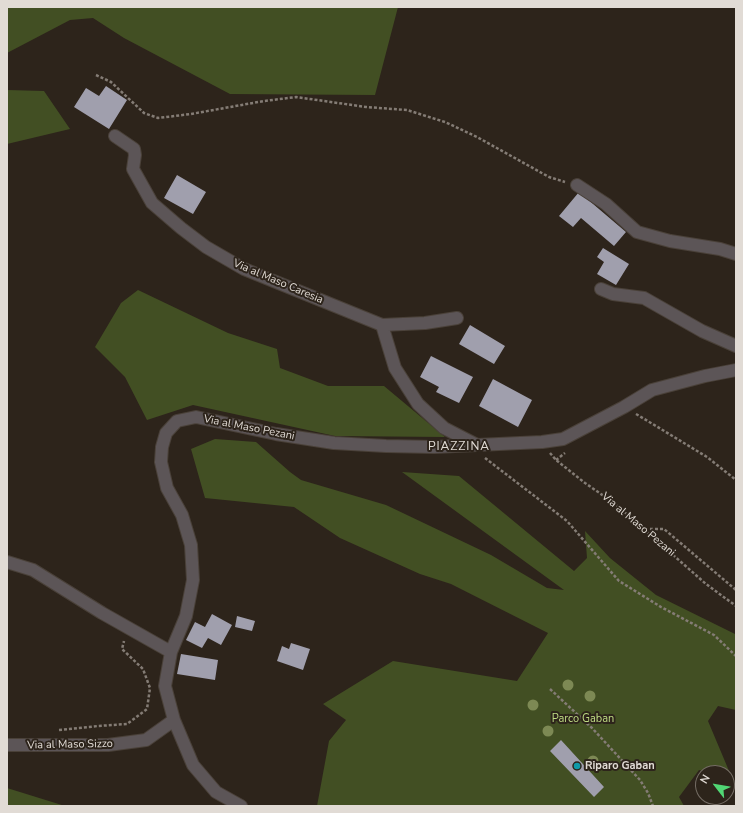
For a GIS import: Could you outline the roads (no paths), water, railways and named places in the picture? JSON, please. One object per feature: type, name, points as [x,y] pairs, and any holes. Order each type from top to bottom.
[{"type":"street","name":"Via al Maso Caresia","points":[[115,136],[134,149],[136,155],[132,169],[152,203],[206,247],[244,269],[382,325],[425,323],[457,318]]},
{"type":"street","points":[[577,185],[606,204],[637,232],[670,241],[720,249],[736,254]]},
{"type":"street","points":[[601,289],[613,294],[644,298],[702,331],[736,346]]},
{"type":"street","points":[[382,325],[395,368],[418,404],[444,428],[473,446]]},
{"type":"street","name":"Via al Maso Pezani","points":[[240,806],[216,792],[193,765],[174,720],[165,686],[171,652],[186,616],[194,580],[191,545],[182,515],[167,488],[161,462],[162,448],[166,433],[177,421],[196,417],[276,434],[334,443],[434,447],[542,442],[563,439],[624,407],[652,390],[705,376],[736,370]]},
{"type":"street","points":[[7,562],[33,570],[102,613],[171,652]]},
{"type":"street","name":"Via al Maso Sizzo","points":[[7,745],[108,745],[146,740],[174,720]]},
{"type":"place","name":"Riparo Gaban","points":[[577,766]]},
{"type":"district","name":"PIAZZINA","points":[[459,447]]},
{"type":"park label","name":"Parco Gaban","points":[[583,719]]}]
